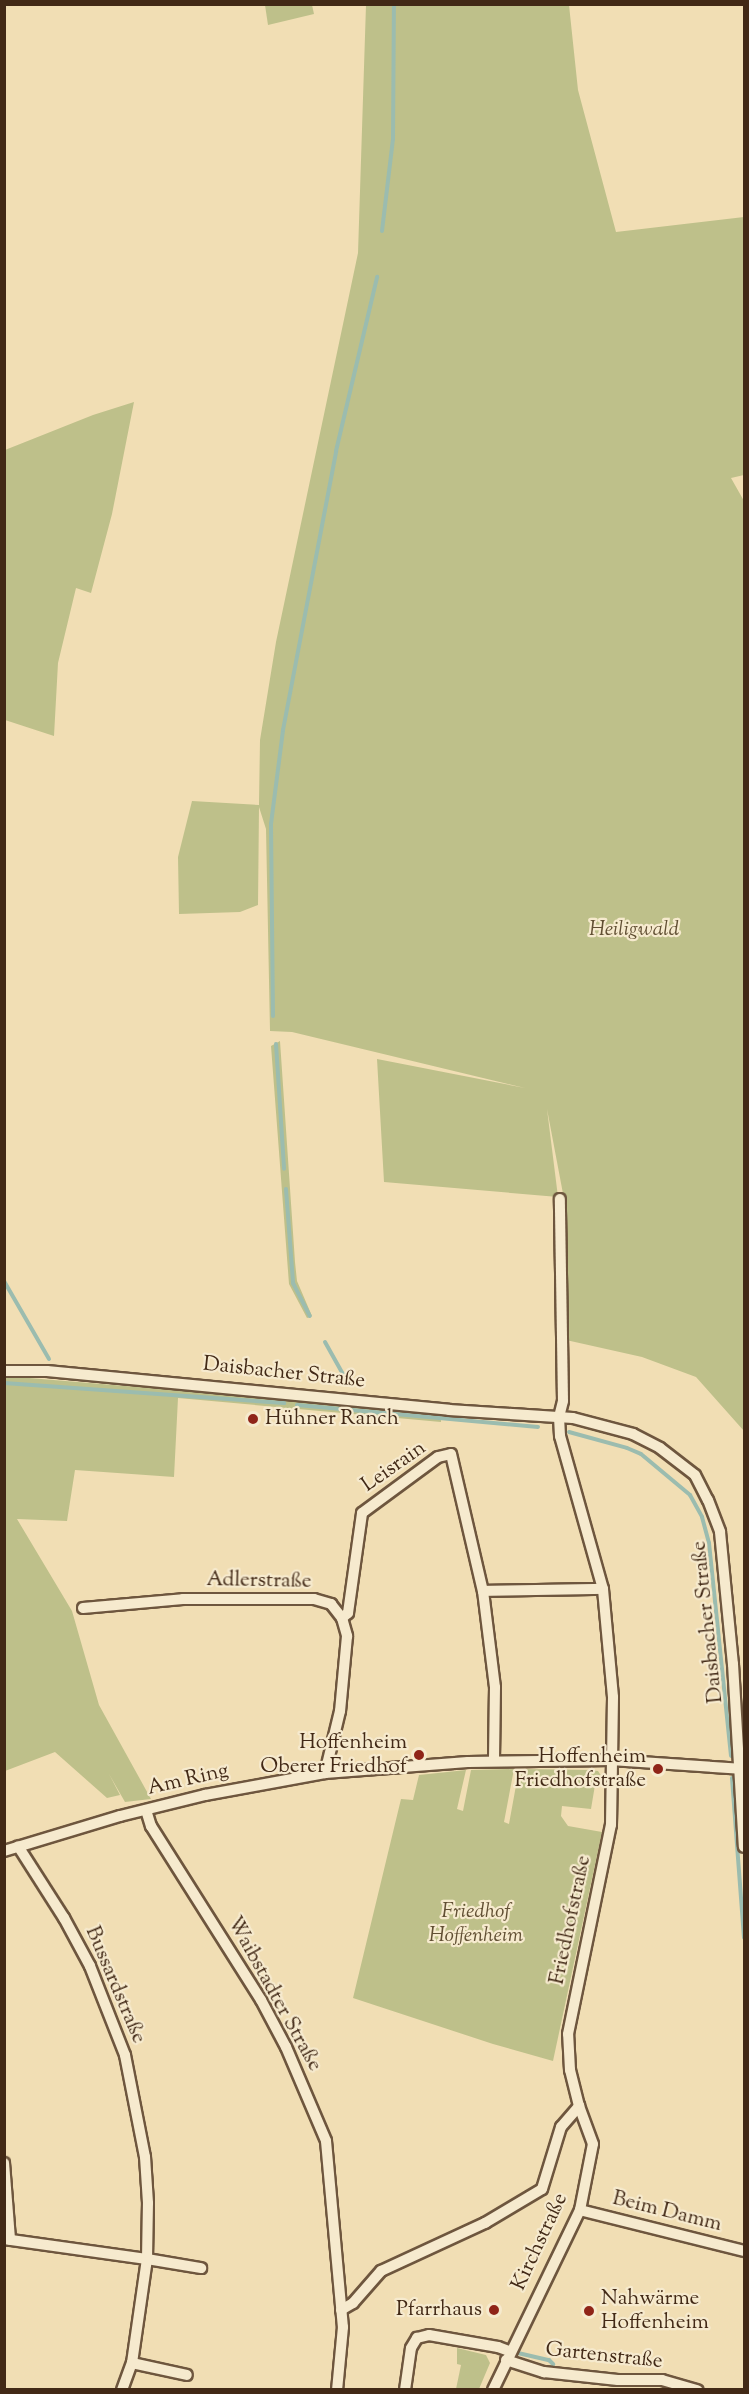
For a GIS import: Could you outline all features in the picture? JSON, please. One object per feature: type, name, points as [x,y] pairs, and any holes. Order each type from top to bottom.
[{"type":"street","points":[[559,1417],[563,1401],[560,1199]]},
{"type":"street","name":"Daisbacher Straße","points":[[4,1371],[47,1371],[449,1410],[573,1418],[633,1434],[660,1448],[694,1475],[708,1500],[720,1532],[743,1769],[744,1847]]},
{"type":"street","name":"Friedhofstraße","points":[[559,1417],[560,1436],[603,1588],[613,1697],[610,1825],[568,2034],[570,2070],[579,2106]]},
{"type":"street","name":"Leisrain","points":[[342,1618],[348,1613],[362,1514],[438,1457],[451,1454],[483,1591]]},
{"type":"street","points":[[494,1761],[495,1687],[483,1591],[603,1588]]},
{"type":"street","name":"Adlerstraße","points":[[83,1608],[183,1599],[314,1599],[331,1604],[342,1618]]},
{"type":"street","points":[[325,1773],[339,1711],[347,1636],[342,1618]]},
{"type":"street","name":"Am Ring","points":[[4,1851],[205,1795],[325,1773],[494,1761],[611,1760],[743,1769]]},
{"type":"street","name":"Waibstadter Straße","points":[[146,1810],[152,1826],[261,2000],[286,2047],[326,2141],[343,2327],[337,2390]]},
{"type":"street","name":"Bussardstraße","points":[[18,1846],[64,1918],[90,1966],[125,2055],[144,2157],[148,2203],[147,2259],[132,2363],[122,2390]]},
{"type":"street","points":[[341,2310],[353,2303],[381,2271],[485,2223],[542,2189],[561,2127],[579,2106]]},
{"type":"street","name":"Kirchstraße","points":[[493,2390],[580,2210],[593,2144],[579,2106]]},
{"type":"street","points":[[4,2163],[7,2240],[201,2268]]},
{"type":"street","name":"Beim Damm","points":[[580,2210],[744,2251]]},
{"type":"street","name":"Gartenstraße","points":[[405,2390],[411,2348],[417,2338],[429,2335],[498,2347],[508,2356],[544,2372],[575,2377],[662,2380],[698,2390]]},
{"type":"street","points":[[132,2363],[187,2375]]},
{"type":"street","points":[[574,2390],[575,2377]]},
{"type":"green space","points":[[265,5],[312,5],[314,14],[268,25]]},
{"type":"green space","name":"Heiligwald","points":[[366,5],[394,5],[395,38],[395,5],[569,5],[578,90],[616,232],[744,217],[744,475],[731,478],[744,501],[744,1431],[696,1377],[642,1357],[566,1340],[564,1199],[547,1109],[558,1197],[384,1182],[377,1059],[525,1088],[292,1032],[270,1031],[266,829],[259,807],[258,905],[240,912],[179,914],[178,857],[192,801],[259,805],[260,740],[276,642],[358,253]]},
{"type":"green space","points":[[134,402],[112,514],[91,593],[76,588],[58,663],[54,736],[5,720],[5,450],[93,415]]},
{"type":"green space","points":[[280,1041],[295,1262],[297,1281],[312,1316],[307,1318],[289,1284],[271,1046]]},
{"type":"green space","points":[[5,1376],[309,1401],[441,1415],[441,1422],[178,1398],[174,1477],[75,1470],[67,1521],[17,1519],[72,1611],[99,1705],[151,1799],[125,1802],[109,1774],[120,1795],[107,1798],[55,1752],[5,1771]]},
{"type":"green space","name":"Friedhof Hoffenheim","points":[[514,1769],[504,1822],[509,1824],[519,1769],[598,1771],[604,1780],[605,1787],[595,1785],[591,1809],[562,1806],[561,1816],[568,1826],[602,1832],[553,2061],[493,2044],[353,1998],[401,1799],[413,1800],[419,1775],[466,1770],[457,1809],[463,1811],[471,1770]]},
{"type":"green space","points":[[457,2348],[486,2355],[490,2363],[479,2389],[456,2389],[461,2365],[457,2364]]},
{"type":"waterway","points":[[382,231],[393,139],[394,4]]},
{"type":"waterway","points":[[273,1016],[271,824],[283,730],[336,451],[377,277]]},
{"type":"waterway","points":[[276,1044],[284,1169]]},
{"type":"waterway","points":[[286,1189],[293,1283],[310,1316]]},
{"type":"waterway","points":[[4,1281],[49,1359]]},
{"type":"waterway","points":[[325,1342],[349,1385]]},
{"type":"waterway","points":[[4,1383],[284,1403]]},
{"type":"waterway","points":[[297,1405],[538,1427]]},
{"type":"waterway","points":[[569,1432],[641,1454],[690,1495],[702,1517],[709,1543],[731,1756]]},
{"type":"waterway","points":[[732,1778],[744,1938]]},
{"type":"waterway","points":[[518,2353],[549,2360],[553,2364]]},
{"type":"place","name":"Hühner Ranch","points":[[253,1419]]},
{"type":"place","name":"Hoffenheim Oberer Friedhof","points":[[419,1755]]},
{"type":"place","name":"Hoffenheim Friedhofstraße","points":[[658,1769]]},
{"type":"place","name":"Pfarrhaus","points":[[494,2310]]},
{"type":"place","name":"Nahwärme Hoffenheim","points":[[589,2311]]}]
